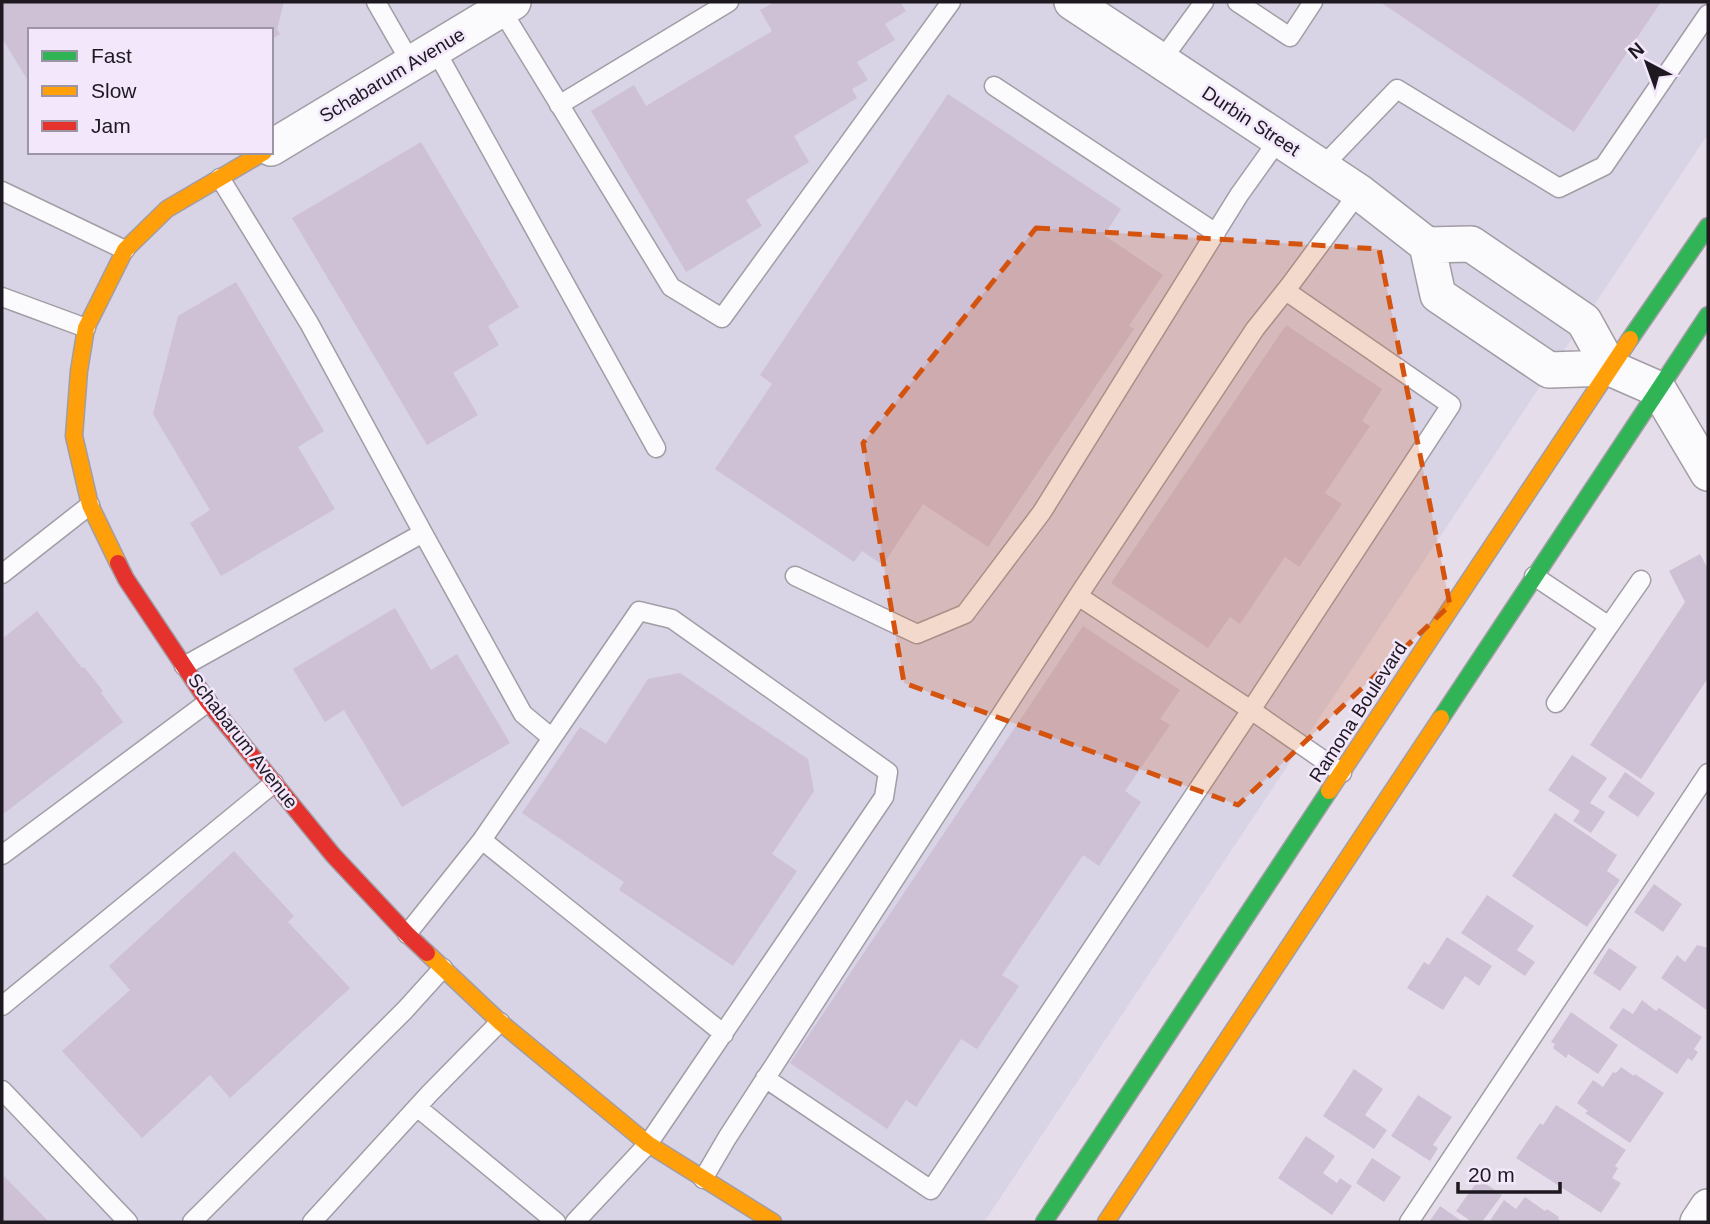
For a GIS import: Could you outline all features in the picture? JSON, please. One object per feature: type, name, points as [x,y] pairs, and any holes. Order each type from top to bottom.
[{"type":"main road","name":"Schabarum Avenue","points":[[261,154],[167,209],[125,250],[86,328],[79,371],[74,436],[90,505],[126,579],[208,702],[333,855],[407,934],[500,1022],[648,1144],[773,1222]]},
{"type":"main road","name":"Ramona Boulevard","points":[[1044,1222],[1610,368],[1708,226]]},
{"type":"main road","points":[[1106,1222],[1708,315]]},
{"type":"street","name":"Durbin Street","points":[[1072,2],[1359,192],[1427,245]]},
{"type":"street","name":"Schabarum Avenue","points":[[273,147],[423,56],[495,7]]},
{"type":"street","points":[[1610,368],[1584,321],[1471,244],[1427,245],[1438,295],[1549,370],[1610,368],[1658,389],[1708,473]]},
{"type":"street","points":[[1698,1222],[1708,1207]]},
{"type":"lane","points":[[376,2],[423,56],[656,447]]},
{"type":"lane","points":[[559,105],[729,2]]},
{"type":"lane","points":[[495,7],[671,287],[722,318],[951,2]]},
{"type":"lane","points":[[1161,61],[1204,2]]},
{"type":"lane","points":[[1237,2],[1290,37],[1313,2]]},
{"type":"lane","points":[[1322,167],[1397,89],[1559,188],[1604,166],[1708,14]]},
{"type":"lane","points":[[994,86],[1216,233]]},
{"type":"lane","points":[[794,576],[917,634],[965,614],[1042,512],[1239,195],[1279,139]]},
{"type":"lane","points":[[220,178],[309,323],[523,714],[552,738]]},
{"type":"lane","points":[[5,189],[125,250]]},
{"type":"lane","points":[[703,1179],[1078,596],[1255,329],[1359,192]]},
{"type":"lane","points":[[765,1079],[931,1190],[1251,710],[1451,405],[1286,291]]},
{"type":"lane","points":[[2,297],[86,328]]},
{"type":"lane","points":[[2,574],[90,505]]},
{"type":"lane","points":[[184,666],[423,533]]},
{"type":"lane","points":[[1534,576],[1609,626]]},
{"type":"lane","points":[[1556,703],[1641,580]]},
{"type":"lane","points":[[1078,596],[1342,773]]},
{"type":"lane","points":[[407,934],[482,840],[639,611],[672,619],[888,772],[884,797],[648,1144],[575,1222]]},
{"type":"lane","points":[[2,855],[208,702]]},
{"type":"lane","points":[[1409,1222],[1708,773]]},
{"type":"lane","points":[[2,1006],[274,783]]},
{"type":"lane","points":[[482,840],[724,1034]]},
{"type":"lane","points":[[192,1222],[405,1010],[443,968]]},
{"type":"lane","points":[[312,1222],[417,1107],[500,1022]]},
{"type":"lane","points":[[2,1090],[128,1222]]},
{"type":"lane","points":[[417,1107],[556,1222]]},
{"type":"highlighted area","points":[[1036,228],[1379,249],[1450,605],[1238,805],[904,683],[863,443]]},
{"type":"shaded area","points":[[2,2],[1708,2],[1708,134],[984,1222],[2,1222]]},
{"type":"building","points":[[2,2],[284,2],[277,29],[280,34],[273,39],[273,28],[28,28],[28,81],[2,38]]},
{"type":"building","points":[[775,2],[900,2],[906,11],[885,24],[895,40],[857,62],[868,80],[852,89],[857,98],[794,136],[809,162],[746,200],[762,226],[686,272],[591,111],[634,85],[646,106],[772,31],[760,10]]},
{"type":"building","points":[[1380,2],[1661,2],[1574,132]]},
{"type":"building","points":[[948,94],[1121,209],[1104,235],[1163,275],[1129,326],[1134,329],[988,547],[923,504],[883,565],[862,551],[854,562],[715,469],[772,384],[760,375]]},
{"type":"building","points":[[421,142],[519,307],[488,326],[499,345],[453,373],[478,415],[427,445],[292,218]]},
{"type":"building","points":[[236,282],[324,431],[298,447],[335,509],[221,576],[190,523],[210,510],[153,414],[178,316]]},
{"type":"building","points":[[1286,325],[1382,389],[1362,421],[1370,426],[1325,493],[1342,504],[1299,567],[1285,557],[1240,624],[1230,617],[1208,648],[1111,583]]},
{"type":"building","points":[[1700,554],[1708,569],[1708,678],[1641,779],[1590,745],[1685,602],[1669,571]]},
{"type":"building","points":[[395,608],[431,670],[457,654],[510,743],[402,807],[344,710],[325,722],[293,669]]},
{"type":"building","points":[[37,611],[103,691],[101,693],[123,722],[2,815],[2,639]]},
{"type":"building","points":[[1083,626],[1180,690],[1160,719],[1170,725],[1125,791],[1141,802],[1099,866],[1083,855],[1002,975],[1019,986],[977,1049],[961,1039],[916,1107],[906,1100],[887,1129],[790,1063]]},
{"type":"building","points":[[680,673],[808,759],[814,791],[772,854],[797,871],[733,966],[619,890],[624,882],[522,813],[580,727],[606,744],[648,679]]},
{"type":"building","points":[[1572,755],[1607,778],[1590,803],[1605,812],[1591,833],[1573,821],[1580,811],[1548,790]]},
{"type":"building","points":[[1625,772],[1655,793],[1638,817],[1608,797]]},
{"type":"building","points":[[1555,813],[1617,855],[1607,871],[1620,880],[1587,927],[1512,876]]},
{"type":"building","points":[[234,851],[294,916],[288,922],[350,988],[230,1098],[210,1075],[142,1138],[62,1051],[130,990],[109,966]]},
{"type":"building","points":[[1654,884],[1682,904],[1663,932],[1634,912]]},
{"type":"building","points":[[1487,895],[1534,926],[1517,950],[1535,962],[1525,976],[1461,933]]},
{"type":"building","points":[[1447,937],[1492,966],[1479,986],[1465,976],[1443,1010],[1407,988],[1424,962],[1429,965]]},
{"type":"building","points":[[1697,945],[1708,948],[1708,1011],[1661,978],[1677,955],[1685,962]]},
{"type":"building","points":[[1609,948],[1637,967],[1620,991],[1593,973]]},
{"type":"building","points":[[1642,1000],[1656,1011],[1659,1008],[1702,1037],[1694,1049],[1698,1052],[1692,1061],[1688,1058],[1677,1074],[1609,1028],[1623,1008],[1633,1014]]},
{"type":"building","points":[[1571,1012],[1618,1045],[1598,1074],[1568,1054],[1566,1058],[1553,1048],[1555,1044],[1551,1042]]},
{"type":"building","points":[[1621,1067],[1664,1093],[1630,1143],[1585,1113],[1588,1111],[1577,1103],[1593,1080],[1603,1087],[1613,1072],[1616,1073]]},
{"type":"building","points":[[1354,1069],[1383,1089],[1365,1115],[1387,1130],[1374,1149],[1323,1116]]},
{"type":"building","points":[[1418,1095],[1452,1117],[1433,1145],[1438,1148],[1430,1161],[1391,1136]]},
{"type":"building","points":[[1556,1105],[1626,1150],[1615,1166],[1618,1168],[1612,1178],[1621,1183],[1601,1213],[1516,1158]]},
{"type":"building","points":[[1306,1136],[1335,1156],[1323,1173],[1337,1183],[1340,1178],[1352,1186],[1332,1215],[1278,1178]]},
{"type":"building","points":[[1372,1158],[1401,1177],[1384,1202],[1356,1183]]},
{"type":"building","points":[[2,1174],[49,1222],[2,1222]]},
{"type":"building","points":[[1479,1179],[1502,1195],[1482,1222],[1472,1222],[1456,1211]]},
{"type":"building","points":[[1525,1197],[1563,1222],[1489,1222],[1504,1200],[1516,1209]]},
{"type":"building","points":[[1440,1206],[1463,1222],[1429,1222]]},
{"type":"traffic: fast","points":[[1630,339],[1708,226]]},
{"type":"traffic: fast","points":[[1441,718],[1708,315]]},
{"type":"traffic: fast","points":[[1044,1222],[1329,791]]},
{"type":"traffic: slow","points":[[118,563],[90,505],[74,436],[79,371],[86,328],[125,250],[167,209],[261,154]]},
{"type":"traffic: slow","points":[[1329,791],[1630,339]]},
{"type":"traffic: slow","points":[[1106,1222],[1441,718]]},
{"type":"traffic: slow","points":[[427,953],[500,1022],[648,1144],[773,1222]]},
{"type":"traffic: jam","points":[[118,563],[208,702],[333,855],[427,953]]}]
